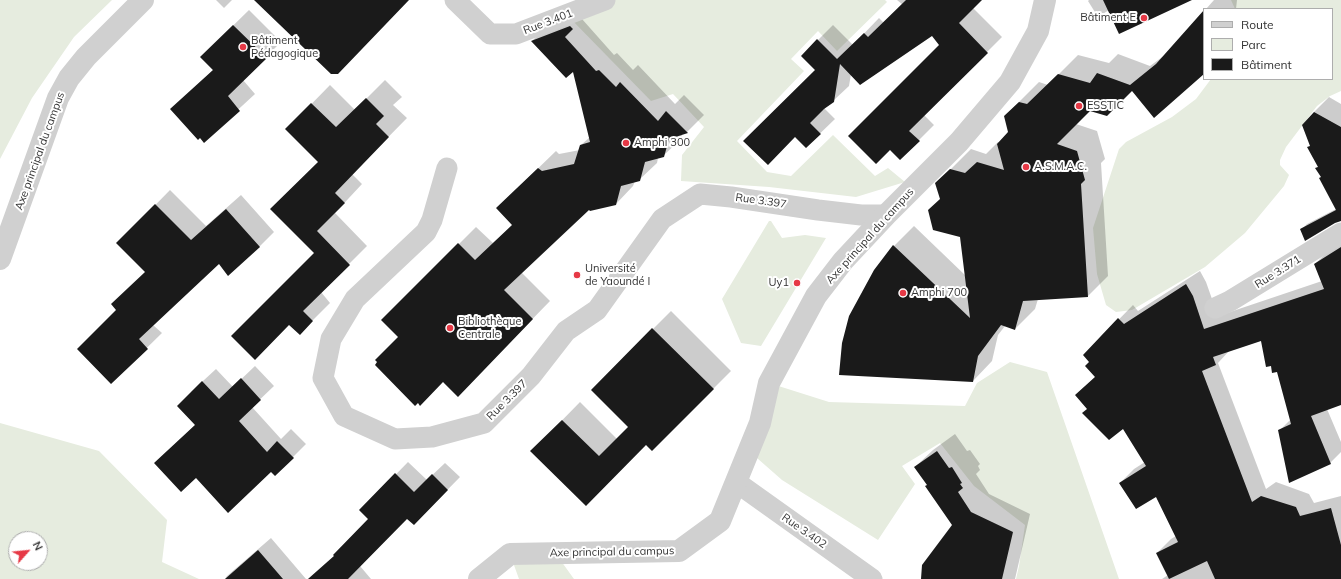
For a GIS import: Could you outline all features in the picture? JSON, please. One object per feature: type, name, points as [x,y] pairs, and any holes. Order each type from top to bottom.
[{"type":"street","name":"Axe principal du campus","points":[[0,258],[26,190],[58,98],[69,78],[86,57],[143,0]]},
{"type":"street","name":"Rue 3.401","points":[[455,0],[490,34],[516,34],[605,0]]},
{"type":"street","name":"Axe principal du campus","points":[[479,579],[510,554],[679,551],[720,520],[760,423],[769,383],[816,296],[843,261],[886,215],[960,142],[1010,82],[1038,31],[1045,0]]},
{"type":"street","name":"Rue 3.397","points":[[447,168],[432,220],[426,232],[355,300],[331,338],[323,378],[344,416],[395,439],[432,437],[484,424],[531,376],[566,331],[597,310],[662,219],[700,194],[861,215],[886,215]]},
{"type":"street","name":"Rue 3.371","points":[[1215,308],[1230,301],[1341,233]]},
{"type":"street","name":"Rue 3.402","points":[[736,482],[872,579]]},
{"type":"green space","points":[[0,0],[112,0],[74,37],[32,98],[0,159]]},
{"type":"green space","points":[[605,0],[885,0],[887,2],[837,51],[818,31],[791,59],[804,71],[737,141],[767,172],[791,176],[833,135],[875,176],[888,168],[905,182],[856,197],[769,187],[681,181],[682,155],[704,127],[673,94],[651,101],[567,15]]},
{"type":"green space","points":[[1231,0],[1341,0],[1341,91],[1330,96],[1317,106],[1286,147],[1280,160],[1280,165],[1289,175],[1284,186],[1245,233],[1205,267],[1132,310],[1116,312],[1106,305],[1097,274],[1093,228],[1119,149],[1126,142],[1172,117],[1196,99],[1210,80],[1333,80],[1333,8],[1235,8]]},
{"type":"green space","points":[[769,221],[771,221],[782,238],[805,235],[826,238],[761,346],[741,343],[722,299]]},
{"type":"green space","points":[[1010,362],[1047,372],[1119,579],[1016,579],[1025,525],[974,486],[940,443],[902,466],[915,484],[878,540],[782,480],[749,451],[769,383],[829,402],[965,406],[977,383]]},
{"type":"green space","points":[[0,423],[99,451],[167,520],[162,562],[199,579],[0,579]]},
{"type":"green space","points":[[510,554],[556,554],[574,579],[519,579]]},
{"type":"building","points":[[254,0],[409,0],[338,74],[331,74]]},
{"type":"building","points":[[906,0],[982,0],[959,23],[988,53],[909,131],[920,141],[900,160],[890,150],[876,164],[848,136],[939,45],[932,36],[860,85],[840,64],[834,102],[824,109],[810,123],[821,134],[806,148],[795,137],[768,165],[743,141],[815,70],[801,56],[817,39],[837,59],[864,33],[868,37]]},
{"type":"building","points":[[1103,0],[1192,0],[1119,34]]},
{"type":"building","points":[[1203,11],[1203,75],[1154,118],[1132,91],[1107,116],[1090,111],[1057,144],[1077,151],[1085,180],[1081,184],[1088,297],[1023,301],[1015,330],[1001,325],[978,356],[973,382],[839,375],[842,343],[849,316],[874,270],[893,245],[970,318],[960,237],[933,230],[928,210],[940,199],[935,183],[950,169],[965,173],[977,162],[1004,170],[997,144],[1008,132],[1004,116],[1019,102],[1027,104],[1058,74],[1090,83],[1097,73],[1130,85],[1156,64]]},
{"type":"building","points":[[233,25],[267,58],[228,96],[240,111],[204,143],[200,138],[198,140],[170,109],[213,70],[200,57]]},
{"type":"building","points":[[570,26],[573,29],[565,37],[596,71],[599,70],[616,87],[620,82],[658,121],[666,111],[688,133],[669,139],[664,157],[645,162],[640,181],[621,186],[616,205],[589,210],[504,290],[533,319],[458,397],[443,382],[420,406],[418,403],[415,406],[375,365],[377,362],[375,360],[398,337],[381,320],[458,243],[475,260],[512,225],[496,208],[538,168],[542,171],[574,164],[580,145],[590,142],[573,72],[566,78],[531,41]]},
{"type":"building","points":[[366,98],[384,116],[376,124],[389,137],[335,193],[345,203],[317,231],[350,265],[303,311],[313,321],[300,335],[289,325],[255,360],[231,336],[314,253],[270,209],[318,162],[285,129],[311,103],[336,127]]},
{"type":"building","points":[[1314,112],[1341,127],[1341,221],[1305,241],[1300,229],[1336,210],[1319,178],[1321,177],[1315,168],[1318,167],[1307,147],[1310,146],[1302,125]]},
{"type":"building","points":[[155,204],[191,240],[226,209],[260,247],[228,276],[219,264],[139,339],[148,349],[111,384],[77,349],[116,310],[111,304],[145,272],[116,243]]},
{"type":"building","points":[[1341,247],[1341,405],[1311,416],[1331,464],[1289,483],[1278,430],[1291,424],[1277,372],[1272,373],[1271,366],[1266,367],[1261,341],[1213,357],[1216,365],[1202,371],[1252,502],[1261,496],[1296,507],[1300,516],[1331,508],[1341,545],[1341,579],[1215,579],[1207,561],[1169,579],[1156,553],[1178,542],[1156,497],[1136,509],[1119,483],[1146,466],[1123,429],[1109,440],[1082,413],[1087,409],[1075,395],[1095,377],[1085,366],[1089,362],[1083,355],[1118,318],[1124,324],[1186,284],[1193,296],[1204,329],[1324,289],[1314,264]]},
{"type":"building","points":[[652,328],[714,389],[652,451],[646,445],[586,506],[530,451],[562,420],[599,456],[628,427],[591,390]]},
{"type":"building","points":[[241,378],[261,400],[239,421],[267,452],[277,441],[294,458],[275,476],[271,472],[228,513],[196,478],[181,492],[154,463],[195,425],[177,406],[202,381],[219,399]]},
{"type":"building","points":[[937,451],[949,468],[952,467],[962,483],[960,484],[963,488],[958,492],[971,512],[1013,532],[1002,579],[921,579],[922,565],[952,525],[925,486],[927,485],[914,467]]},
{"type":"building","points":[[395,473],[414,492],[432,474],[448,490],[414,525],[407,519],[348,579],[308,579],[334,556],[333,555],[368,519],[359,510]]},
{"type":"building","points":[[258,550],[283,579],[225,579]]},
{"type":"place","name":"Bâtiment E","points":[[1144,18]]},
{"type":"place","name":"Bâtiment Pédagogique","points":[[243,47]]},
{"type":"place","name":"ESSTIC","points":[[1079,106]]},
{"type":"place","name":"Amphi 300","points":[[626,143]]},
{"type":"place","name":"A.S.M.A.C.","points":[[1026,167]]},
{"type":"place","name":"Université de Yaoundé I","points":[[577,275]]},
{"type":"place","name":"Uy1","points":[[797,283]]},
{"type":"place","name":"Amphi 700","points":[[903,293]]},
{"type":"place","name":"Bibliothèque Centrale","points":[[450,328]]}]
